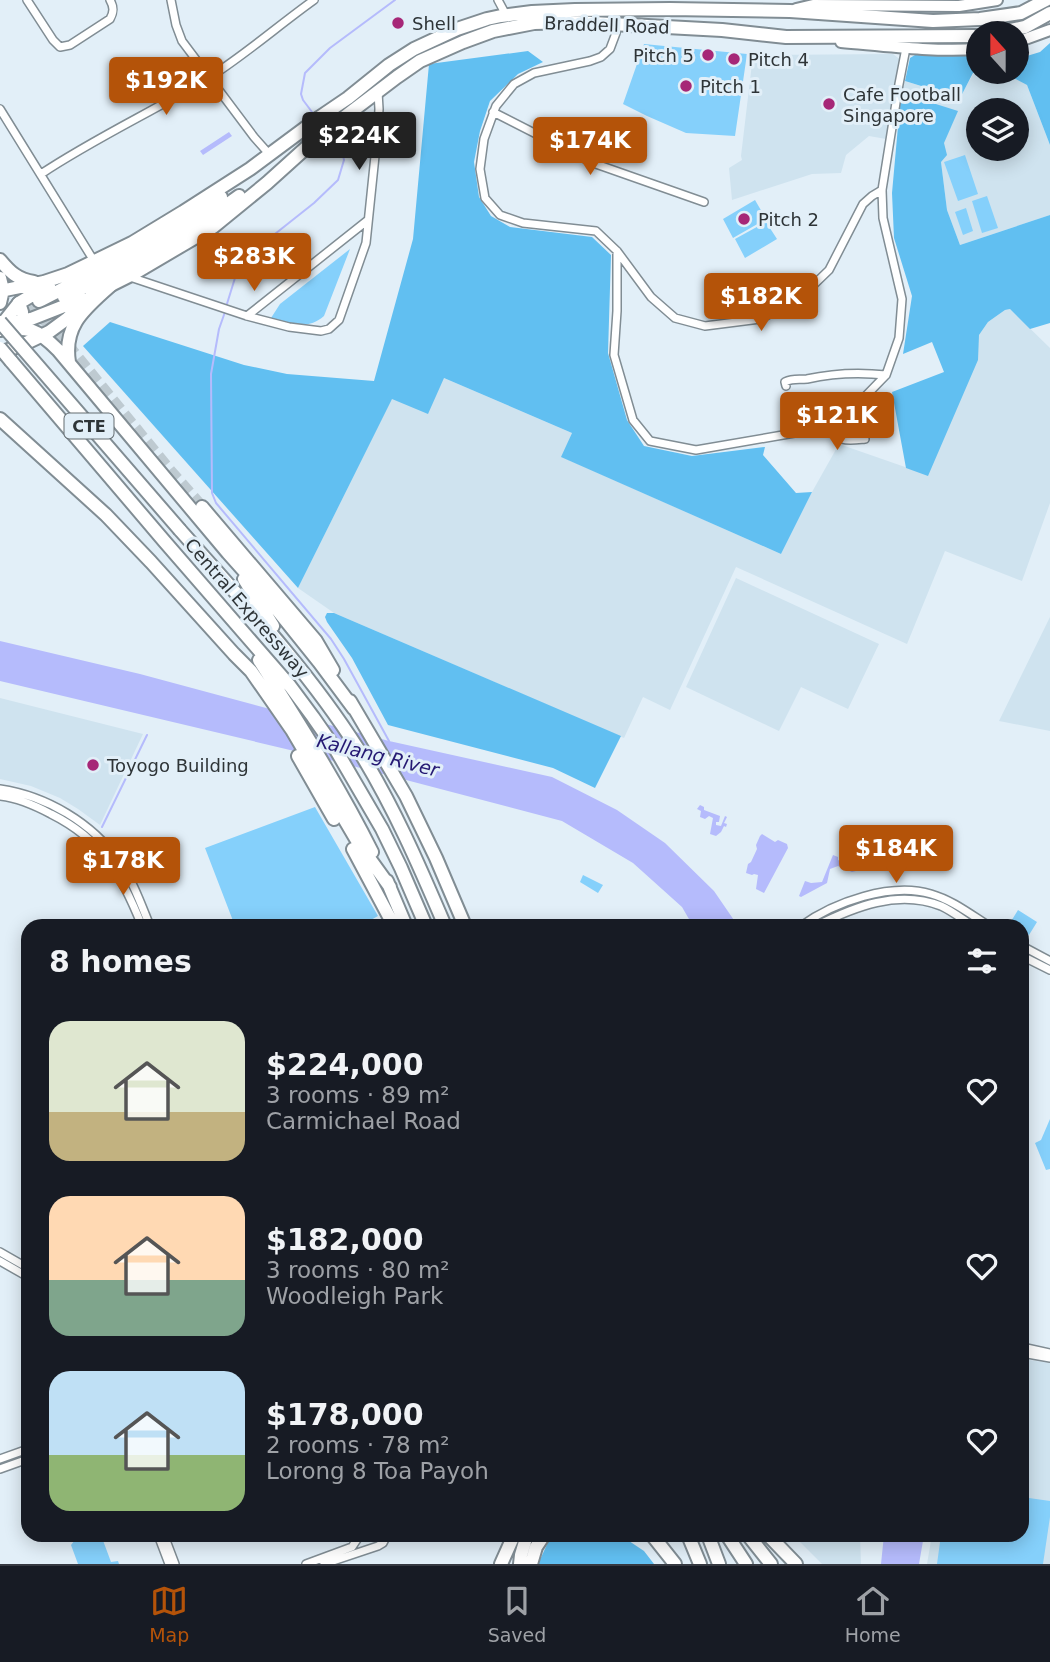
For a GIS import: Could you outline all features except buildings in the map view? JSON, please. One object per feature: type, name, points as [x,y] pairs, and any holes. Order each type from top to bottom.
[{"type":"highway","points":[[790,11],[933,21],[980,19],[1021,13],[1046,0]]},
{"type":"highway","name":"Braddell Road","points":[[0,353],[43,335],[62,323],[95,293],[213,227],[267,183],[348,98],[414,49],[457,29],[506,15],[532,12],[790,11]]},
{"type":"highway","points":[[1029,25],[1050,13]]},
{"type":"highway","name":"Braddell Road","points":[[1,290],[44,282],[68,274],[132,243],[270,155],[378,92],[420,61],[493,32],[534,23],[574,22],[722,30],[786,37]]},
{"type":"highway","points":[[786,37],[966,36]]},
{"type":"highway","points":[[40,304],[141,259],[207,219],[321,126]]},
{"type":"highway","points":[[0,260],[11,274],[21,279],[44,282]]},
{"type":"highway","points":[[0,325],[19,303],[68,274]]},
{"type":"highway","points":[[69,362],[67,345],[72,326],[111,285]]},
{"type":"highway","points":[[0,325],[31,318],[95,293]]},
{"type":"highway","points":[[19,303],[23,314],[31,318]]},
{"type":"highway","points":[[0,325],[28,328],[43,335],[69,362],[270,601],[354,709]]},
{"type":"highway","name":"Central Expressway","points":[[0,325],[292,656],[357,748],[389,801],[443,919]]},
{"type":"highway","name":"Central Expressway","points":[[0,348],[234,622],[286,691],[336,750],[396,856],[423,919]]},
{"type":"highway","points":[[0,419],[106,516],[234,654],[261,690],[285,732],[392,892],[403,919]]},
{"type":"highway","points":[[202,507],[316,642],[406,796],[462,919]]},
{"type":"highway","points":[[228,554],[292,656]]},
{"type":"highway","points":[[286,691],[344,819],[356,855],[390,919]]},
{"type":"highway","points":[[501,1564],[511,1542]]},
{"type":"highway","points":[[525,1542],[521,1555],[527,1563],[539,1542]]},
{"type":"highway","points":[[654,1542],[663,1547]]},
{"type":"highway","points":[[658,1542],[675,1564]]},
{"type":"highway","points":[[691,1542],[700,1564]]},
{"type":"highway","points":[[711,1542],[719,1564]]},
{"type":"highway","points":[[731,1542],[746,1564]]},
{"type":"highway","points":[[754,1542],[771,1564]]},
{"type":"highway","points":[[775,1542],[796,1564]]},
{"type":"main road","name":"Braddell Road","points":[[790,11],[813,5],[843,3],[960,6],[997,0]]},
{"type":"main road","points":[[1029,38],[1050,30]]},
{"type":"main road","name":"Braddell Road","points":[[786,37],[906,48],[966,50]]},
{"type":"street","points":[[27,0],[52,40],[61,47],[70,45],[110,19],[114,13],[110,0]]},
{"type":"street","points":[[172,0],[176,25],[183,41],[270,155]]},
{"type":"street","points":[[41,174],[210,77],[313,0]]},
{"type":"street","points":[[498,0],[506,15]]},
{"type":"street","points":[[617,24],[610,49],[601,57],[534,73],[514,84],[496,106],[484,139],[480,169],[485,198],[500,215],[523,223],[596,231],[617,251],[651,297],[675,318],[705,326],[760,319],[800,298],[829,270],[863,204],[883,190]]},
{"type":"street","points":[[617,251],[614,355],[634,420],[650,441],[696,450],[806,431],[828,425],[850,411],[886,374],[899,338],[902,299],[883,218],[883,190],[906,48]]},
{"type":"street","points":[[128,276],[247,316],[289,327],[321,331],[335,325],[366,243],[378,127],[378,92]]},
{"type":"street","points":[[0,108],[94,261]]},
{"type":"street","points":[[493,112],[593,163],[704,202]]},
{"type":"street","points":[[247,316],[368,220]]},
{"type":"street","points":[[803,380],[829,374],[886,374]]},
{"type":"street","points":[[828,425],[837,436],[846,441],[865,439]]},
{"type":"street","points":[[0,789],[24,794],[53,806],[99,837],[128,874],[147,919]]},
{"type":"street","points":[[0,796],[42,809],[62,819],[92,841],[121,878],[139,919]]},
{"type":"street","points":[[810,919],[843,904],[894,891],[928,893],[941,897],[977,919]]},
{"type":"street","points":[[833,919],[890,899],[912,899],[940,906],[961,919]]},
{"type":"street","points":[[1029,950],[1050,961]]},
{"type":"street","points":[[1029,960],[1050,970]]},
{"type":"street","points":[[0,1252],[21,1264]]},
{"type":"street","points":[[0,1261],[21,1273]]},
{"type":"street","points":[[1029,1349],[1050,1353]]},
{"type":"street","points":[[1029,1354],[1050,1358]]},
{"type":"street","points":[[0,1459],[21,1452]]},
{"type":"street","points":[[0,1469],[21,1462]]},
{"type":"street","points":[[161,1542],[169,1564]]},
{"type":"street","points":[[166,1542],[175,1564]]},
{"type":"street","points":[[306,1564],[352,1547],[355,1542]]},
{"type":"street","points":[[362,1542],[372,1547]]},
{"type":"street","points":[[324,1564],[384,1542]]},
{"type":"shaded area","points":[[1050,43],[1050,145],[1025,84],[1029,84],[1029,55],[1040,52]]},
{"type":"shaded area","name":"Pitch 1","points":[[644,44],[747,54],[735,136],[686,133],[623,104]]},
{"type":"shaded area","points":[[528,51],[543,62],[518,74],[490,101],[480,131],[474,162],[479,197],[491,216],[510,227],[592,237],[611,255],[608,353],[627,420],[644,446],[692,456],[765,447],[763,455],[796,493],[812,492],[781,554],[561,457],[572,433],[444,378],[428,414],[392,399],[298,588],[83,346],[110,322],[244,365],[287,374],[374,381],[413,239],[429,64]]},
{"type":"shaded area","points":[[893,54],[902,61],[886,139],[869,136],[846,155],[841,173],[812,174],[732,200],[729,168],[742,160],[753,55]]},
{"type":"shaded area","points":[[966,54],[967,84],[960,98],[905,81],[910,58],[915,55]]},
{"type":"shaded area","points":[[905,81],[959,98],[967,84],[1027,85],[1050,145],[1050,215],[960,245],[947,210],[941,162],[901,93]]},
{"type":"shaded area","points":[[901,93],[958,111],[944,143],[947,155],[941,162],[947,210],[960,245],[1050,215],[1050,323],[1030,329],[1010,309],[988,322],[979,335],[978,360],[928,476],[906,468],[892,392],[944,372],[932,342],[903,354],[912,296],[894,238],[892,193]]},
{"type":"shaded area","points":[[965,155],[978,194],[958,201],[944,162]]},
{"type":"shaded area","points":[[987,196],[998,228],[982,233],[972,201]]},
{"type":"shaded area","name":"Pitch 2","points":[[755,200],[766,219],[733,238],[723,219]]},
{"type":"shaded area","points":[[966,208],[973,231],[963,235],[955,212]]},
{"type":"shaded area","points":[[766,222],[777,239],[745,258],[735,239]]},
{"type":"shaded area","points":[[350,249],[324,316],[305,325],[271,318],[280,304]]},
{"type":"shaded area","points":[[1010,309],[1050,348],[1050,503],[1022,581],[945,551],[907,644],[736,567],[670,710],[643,697],[624,738],[334,613],[298,588],[392,398],[444,378],[572,433],[562,457],[781,554],[839,444],[928,475],[979,335],[988,322]]},
{"type":"shaded area","points":[[736,578],[879,644],[848,709],[801,687],[779,731],[686,687]]},
{"type":"shaded area","points":[[327,613],[334,613],[621,736],[595,788],[553,768],[388,725],[352,658],[327,622]]},
{"type":"shaded area","points":[[1050,617],[1050,731],[999,721]]},
{"type":"shaded area","points":[[0,698],[143,734],[100,825],[60,798],[31,786],[0,779]]},
{"type":"shaded area","points":[[315,807],[378,916],[373,919],[232,919],[205,848]]},
{"type":"shaded area","points":[[583,875],[603,885],[598,893],[580,882]]},
{"type":"shaded area","points":[[1018,910],[1037,922],[1029,935],[1029,919],[1012,919]]},
{"type":"shaded area","points":[[1050,1119],[1050,1169],[1046,1170],[1035,1143],[1041,1140]]},
{"type":"shaded area","points":[[1029,1360],[1050,1363],[1050,1564],[927,1564],[931,1542],[1029,1542]]},
{"type":"shaded area","points":[[1029,1498],[1050,1501],[1043,1564],[937,1564],[940,1542],[1029,1542]]},
{"type":"shaded area","points":[[73,1542],[104,1542],[111,1562],[118,1561],[119,1564],[78,1564],[71,1545]]},
{"type":"shaded area","points":[[548,1542],[630,1542],[644,1551],[654,1564],[538,1564]]},
{"type":"shaded area","points":[[800,1542],[860,1542],[861,1564],[822,1564]]},
{"type":"water","points":[[229,132],[232,136],[203,155],[200,151]]},
{"type":"water","name":"Kallang River","points":[[0,641],[140,674],[389,741],[552,777],[617,810],[665,843],[714,891],[733,919],[689,919],[682,907],[633,863],[562,821],[307,754],[0,681]]},
{"type":"water","points":[[700,805],[704,810],[720,816],[716,825],[721,826],[725,816],[727,817],[724,823],[727,824],[726,827],[716,836],[710,834],[713,818],[700,817],[701,811],[697,809]]},
{"type":"water","points":[[762,834],[775,842],[778,840],[787,844],[788,848],[764,893],[756,889],[758,875],[746,873]]},
{"type":"water","points":[[833,855],[860,870],[852,872],[838,866],[830,869],[827,883],[799,896],[805,881],[822,882]]},
{"type":"water","points":[[883,1542],[923,1542],[919,1564],[881,1564]]},
{"type":"waterway","points":[[315,116],[301,94],[305,73],[330,48],[395,0]]},
{"type":"waterway","points":[[226,307],[239,265],[338,180],[344,160],[342,151],[329,134]]},
{"type":"waterway","name":"Kallang River","points":[[225,312],[219,329],[211,374],[212,493],[216,503],[331,639],[389,741]]},
{"type":"waterway","points":[[102,827],[147,735]]},
{"type":"tunnel","points":[[0,285],[34,310],[56,331],[202,507]]},
{"type":"place","name":"Shell","points":[[398,23]]},
{"type":"place","name":"Pitch 5","points":[[708,55]]},
{"type":"place","name":"Pitch 4","points":[[734,59]]},
{"type":"place","name":"Pitch 1","points":[[686,86]]},
{"type":"place","name":"Cafe Football Singapore","points":[[829,104]]},
{"type":"place","name":"Pitch 2","points":[[744,219]]},
{"type":"place","name":"Toyogo Building","points":[[93,765]]}]
